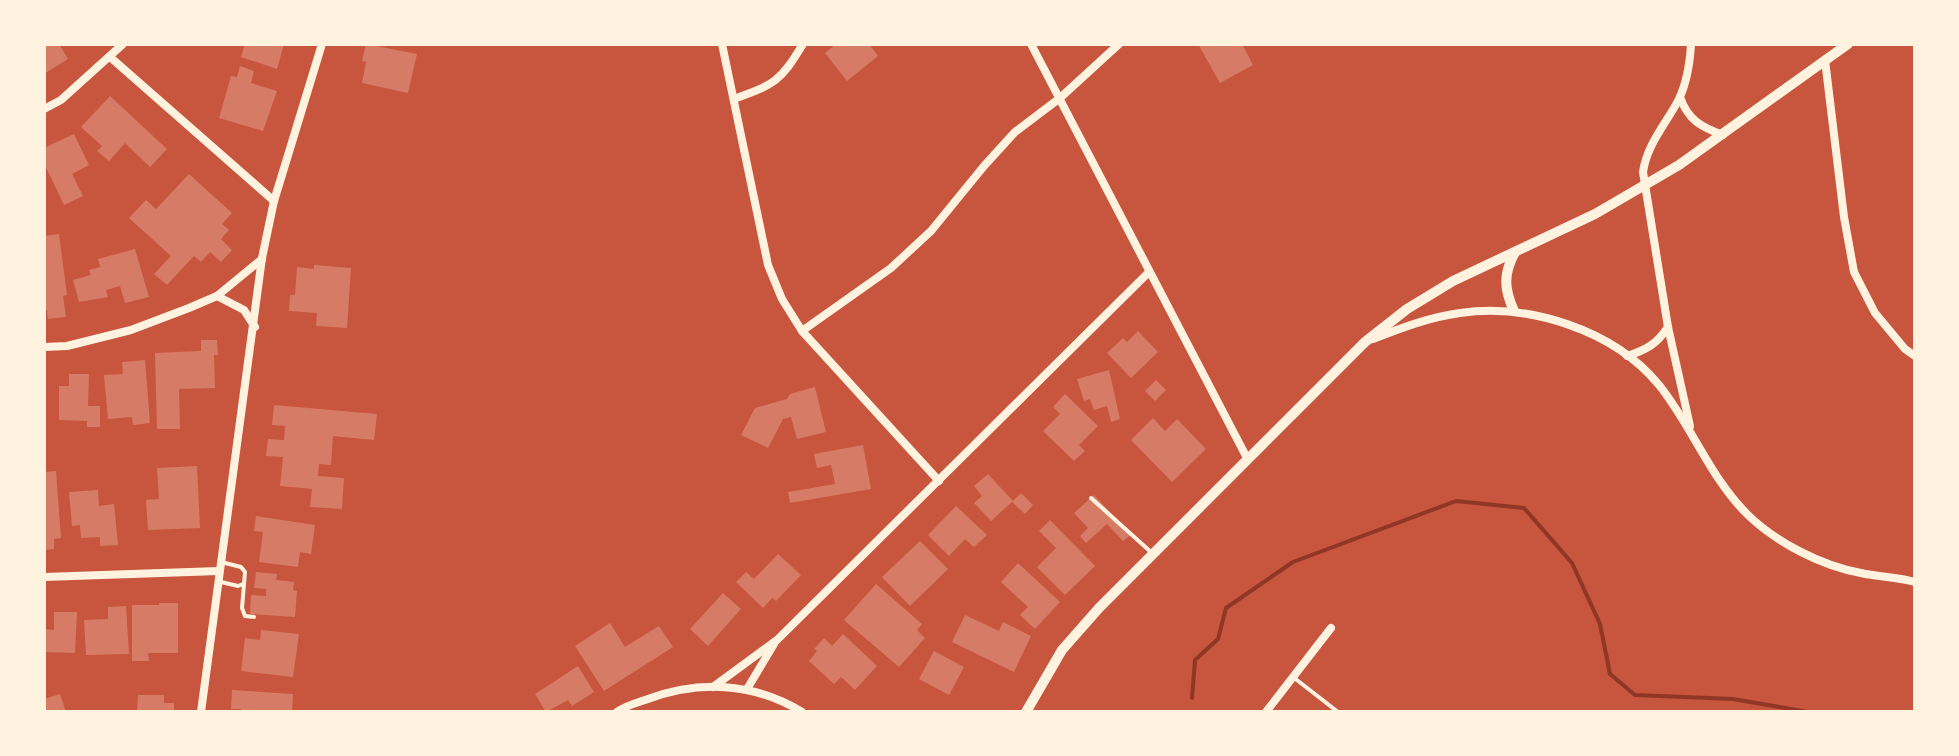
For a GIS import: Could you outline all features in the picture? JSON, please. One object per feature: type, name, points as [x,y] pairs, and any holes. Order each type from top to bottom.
[{"type":"street","points":[[44,109],[61,100],[123,44]]},
{"type":"street","points":[[201,712],[262,258],[274,201],[322,44]]},
{"type":"street","points":[[722,44],[768,265],[782,299],[802,331],[939,481]]},
{"type":"street","points":[[734,99],[765,88],[785,74],[803,44]]},
{"type":"street","points":[[1031,44],[1247,458]]},
{"type":"street","points":[[802,331],[891,268],[931,231],[1015,132],[1060,98],[1119,44]]},
{"type":"street","points":[[1691,44],[1690,64],[1680,97],[1648,150],[1643,172],[1668,327],[1691,431]]},
{"type":"street","points":[[1026,712],[1062,650],[1247,458],[1365,342],[1407,309],[1453,281],[1595,214],[1644,186],[1723,135],[1848,44]]},
{"type":"street","points":[[110,57],[274,201]]},
{"type":"street","points":[[1825,60],[1844,217],[1854,272],[1875,313],[1905,349],[1915,356]]},
{"type":"street","points":[[1680,97],[1685,111],[1694,122],[1723,135]]},
{"type":"street","points":[[1514,311],[1504,281],[1507,266],[1515,252]]},
{"type":"street","points":[[44,347],[67,346],[131,330],[217,296],[262,258]]},
{"type":"street","points":[[713,687],[777,640],[1149,272]]},
{"type":"street","points":[[217,296],[244,310],[255,327]]},
{"type":"street","points":[[1365,342],[1415,323],[1461,312],[1514,311],[1592,334],[1627,356],[1658,383],[1691,431],[1717,479],[1749,516],[1785,543],[1818,559],[1858,573],[1915,582]]},
{"type":"street","points":[[1627,356],[1658,341],[1668,327]]},
{"type":"street","points":[[44,577],[220,566]]},
{"type":"street","points":[[1266,712],[1331,628]]},
{"type":"street","points":[[747,689],[777,640]]},
{"type":"street","points":[[617,712],[674,689],[713,687],[747,689],[802,712]]},
{"type":"lane","points":[[1091,498],[1153,554]]},
{"type":"lane","points":[[220,566],[241,567],[245,572],[242,608],[245,616],[254,617]]},
{"type":"lane","points":[[218,582],[243,584]]},
{"type":"lane","points":[[1293,677],[1338,712]]},
{"type":"building","points":[[44,44],[59,44],[68,59],[44,74]]},
{"type":"building","points":[[245,44],[284,44],[277,69],[241,57]]},
{"type":"building","points":[[366,44],[417,54],[408,93],[362,83]]},
{"type":"building","points":[[836,44],[869,44],[878,56],[847,81],[825,53]]},
{"type":"building","points":[[1198,44],[1242,44],[1253,65],[1220,83]]},
{"type":"building","points":[[240,66],[254,71],[251,83],[277,91],[263,131],[219,118],[231,76],[237,77]]},
{"type":"building","points":[[110,96],[167,149],[150,167],[125,143],[109,161],[97,151],[102,146],[81,127]]},
{"type":"building","points":[[74,134],[89,165],[72,174],[83,196],[64,205],[44,163],[44,148]]},
{"type":"building","points":[[189,174],[232,213],[222,224],[229,230],[221,239],[232,250],[221,262],[210,252],[201,262],[194,256],[167,285],[154,274],[171,256],[129,218],[146,200],[156,209]]},
{"type":"building","points":[[59,234],[67,295],[63,296],[66,317],[48,319],[47,310],[44,310],[44,236]]},
{"type":"building","points":[[135,249],[149,297],[125,303],[120,286],[106,290],[108,297],[79,302],[73,280],[91,275],[89,270],[100,267],[98,259]]},
{"type":"building","points":[[314,265],[351,268],[347,328],[316,326],[317,313],[289,311],[290,295],[295,295],[297,267],[314,269]]},
{"type":"building","points":[[1138,331],[1158,352],[1131,378],[1107,353],[1123,338],[1127,342]]},
{"type":"building","points":[[201,340],[217,340],[215,388],[179,389],[180,429],[157,429],[155,353],[201,351]]},
{"type":"building","points":[[145,360],[150,423],[133,425],[132,417],[108,419],[104,375],[123,374],[122,362]]},
{"type":"building","points":[[1109,370],[1120,419],[1111,422],[1107,406],[1094,410],[1090,399],[1084,401],[1077,379]]},
{"type":"building","points":[[69,374],[89,374],[88,406],[100,406],[100,427],[87,427],[87,421],[59,420],[59,386],[69,386]]},
{"type":"building","points":[[1156,380],[1166,390],[1155,401],[1145,391]]},
{"type":"building","points":[[815,387],[826,432],[797,439],[791,417],[783,419],[768,448],[741,435],[755,408]]},
{"type":"building","points":[[1065,394],[1098,426],[1079,445],[1085,451],[1074,461],[1043,431],[1060,414],[1053,407]]},
{"type":"building","points":[[274,405],[377,414],[374,440],[333,436],[331,465],[319,464],[318,476],[344,478],[342,509],[310,507],[312,489],[280,486],[283,457],[266,456],[268,439],[284,440],[285,426],[272,425]]},
{"type":"building","points":[[1153,418],[1165,431],[1177,419],[1206,449],[1172,482],[1131,440]]},
{"type":"building","points":[[863,445],[871,489],[790,503],[788,492],[835,484],[831,465],[817,468],[814,454]]},
{"type":"building","points":[[197,466],[200,528],[148,530],[146,500],[159,499],[157,468]]},
{"type":"building","points":[[56,471],[61,538],[54,539],[54,549],[44,550],[44,472]]},
{"type":"building","points":[[988,474],[1013,501],[991,521],[974,503],[982,496],[974,486]]},
{"type":"building","points":[[98,490],[99,506],[114,504],[118,545],[100,546],[100,537],[81,538],[80,525],[72,526],[69,492]]},
{"type":"building","points":[[1021,493],[1033,505],[1025,514],[1012,502]]},
{"type":"building","points":[[1094,495],[1131,535],[1123,541],[1107,524],[1086,543],[1080,536],[1088,528],[1074,513]]},
{"type":"building","points":[[956,506],[987,535],[974,547],[965,539],[949,556],[928,535]]},
{"type":"building","points":[[256,516],[315,525],[311,554],[300,552],[298,567],[259,562],[263,532],[254,531]]},
{"type":"building","points":[[1050,520],[1095,566],[1065,595],[1037,567],[1056,548],[1039,531]]},
{"type":"building","points":[[920,541],[948,569],[910,606],[882,577]]},
{"type":"building","points":[[778,554],[801,575],[776,601],[772,598],[763,608],[736,582],[746,572],[754,579]]},
{"type":"building","points":[[1018,563],[1060,602],[1035,629],[1020,615],[1028,607],[1001,582]]},
{"type":"building","points":[[256,572],[277,574],[276,580],[294,582],[293,590],[297,591],[295,617],[250,614],[251,595],[266,596],[266,589],[254,588]]},
{"type":"building","points":[[876,584],[922,624],[917,630],[925,638],[899,667],[844,620]]},
{"type":"building","points":[[723,593],[741,609],[708,646],[690,629]]},
{"type":"building","points":[[178,603],[178,653],[148,653],[149,661],[132,661],[132,605]]},
{"type":"building","points":[[126,606],[129,654],[86,655],[84,620],[108,619],[108,607]]},
{"type":"building","points":[[54,612],[77,612],[75,653],[44,652],[44,629],[54,630]]},
{"type":"building","points":[[965,615],[999,631],[1003,622],[1031,636],[1014,672],[952,642]]},
{"type":"building","points":[[610,623],[625,647],[659,626],[673,647],[604,691],[575,646]]},
{"type":"building","points":[[261,630],[299,634],[293,677],[241,671],[245,638],[260,640]]},
{"type":"building","points":[[843,634],[877,666],[855,690],[841,677],[834,684],[809,661],[824,638],[832,646]]},
{"type":"building","points":[[934,651],[964,667],[949,695],[919,679]]},
{"type":"building","points":[[578,666],[594,692],[572,706],[568,700],[546,712],[535,694]]},
{"type":"building","points":[[232,690],[293,694],[292,712],[240,712],[241,709],[231,709]]},
{"type":"building","points":[[60,694],[66,712],[44,712],[44,699]]},
{"type":"building","points":[[138,695],[164,695],[164,703],[174,703],[174,712],[137,712]]},
{"type":"waterway","points":[[1192,698],[1195,660],[1218,639],[1226,608],[1293,562],[1456,501],[1524,508],[1572,563],[1600,624],[1610,674],[1635,695],[1733,699],[1808,712]]}]
